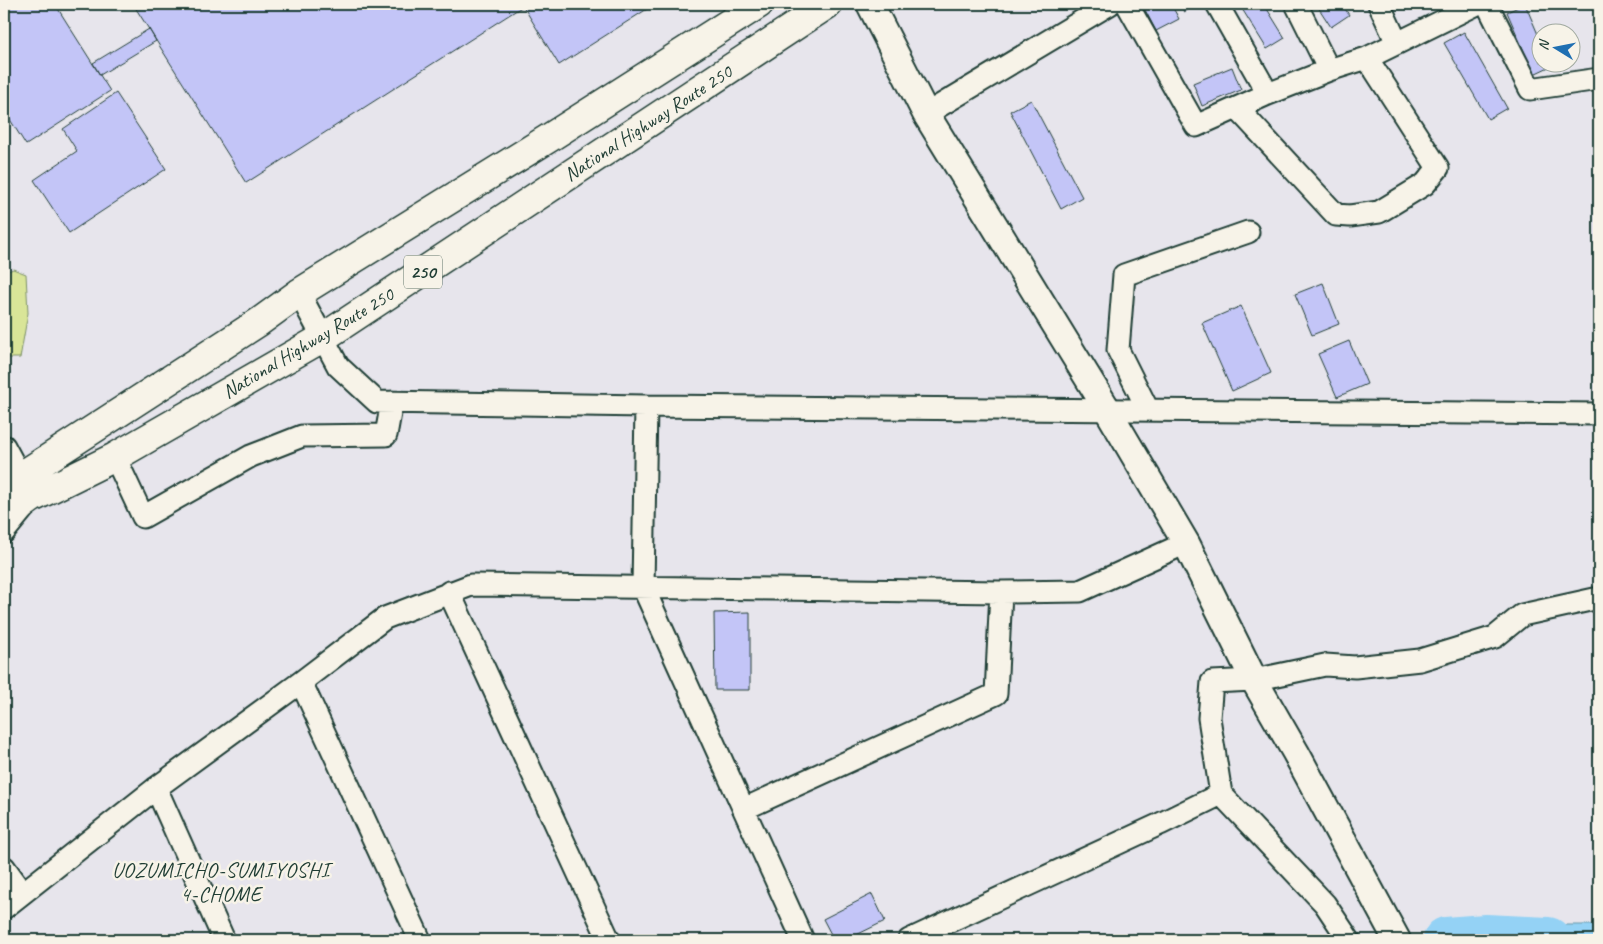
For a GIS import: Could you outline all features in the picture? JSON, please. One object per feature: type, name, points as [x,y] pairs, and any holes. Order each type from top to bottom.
[{"type":"highway","name":"National Highway Route 250","points":[[4,518],[15,485],[259,322],[299,293],[549,138],[759,4]]},
{"type":"highway","name":"National Highway Route 250","points":[[15,485],[116,457],[324,337],[828,4]]},
{"type":"street","points":[[870,4],[926,114],[1107,409],[1186,543],[1254,680],[1296,753],[1397,940]]},
{"type":"street","points":[[926,114],[1110,4]]},
{"type":"street","points":[[1127,4],[1196,126],[1268,94],[1329,70],[1367,58],[1477,4]]},
{"type":"street","points":[[1217,4],[1268,94]]},
{"type":"street","points":[[1296,4],[1329,70]]},
{"type":"street","points":[[1378,4],[1397,42]]},
{"type":"street","points":[[1487,4],[1530,89],[1599,79]]},
{"type":"street","points":[[1237,108],[1336,215],[1350,216],[1379,212],[1425,184],[1438,168],[1367,58]]},
{"type":"street","points":[[1148,410],[1118,350],[1124,275],[1248,232]]},
{"type":"street","points":[[299,293],[338,366],[377,402],[1599,414]]},
{"type":"street","points":[[116,457],[143,516],[251,456],[302,436],[386,434],[392,402]]},
{"type":"street","points":[[646,406],[643,587],[803,940]]},
{"type":"street","points":[[4,446],[15,485],[4,532]]},
{"type":"street","points":[[4,908],[156,788],[301,682],[384,618],[471,585],[1001,592],[1080,591],[1186,543]]},
{"type":"street","points":[[449,592],[609,940]]},
{"type":"street","points":[[744,809],[996,694],[1001,592]]},
{"type":"street","points":[[1349,940],[1325,904],[1221,794],[1209,718],[1212,682],[1254,680],[1325,665],[1355,667],[1420,660],[1495,638],[1522,614],[1599,598]]},
{"type":"street","points":[[301,682],[420,940]]},
{"type":"street","points":[[156,788],[224,940]]},
{"type":"street","points":[[909,940],[1221,794]]},
{"type":"street","points":[[4,866],[24,893]]},
{"type":"green space","points":[[13,269],[26,274],[28,313],[20,358],[4,358],[4,273]]},
{"type":"water","points":[[1554,925],[1599,925],[1599,940],[1462,940],[1506,930]]},
{"type":"building","points":[[4,4],[55,4],[110,91],[26,145],[4,110]]},
{"type":"building","points":[[133,4],[655,4],[559,65],[523,6],[246,183]]},
{"type":"building","points":[[1142,4],[1171,4],[1179,19],[1156,31]]},
{"type":"building","points":[[1180,4],[1198,4],[1184,12]]},
{"type":"building","points":[[1239,4],[1264,4],[1285,38],[1267,49]]},
{"type":"building","points":[[1323,4],[1342,4],[1349,15],[1331,27],[1318,7]]},
{"type":"building","points":[[1525,4],[1533,22],[1530,22],[1530,65],[1507,12]]},
{"type":"building","points":[[149,29],[156,41],[100,75],[93,63]]},
{"type":"building","points":[[1464,32],[1507,108],[1488,119],[1444,43]]},
{"type":"building","points":[[1232,67],[1241,90],[1202,106],[1193,83]]},
{"type":"building","points":[[116,93],[166,169],[69,233],[34,180],[77,151],[63,129]]},
{"type":"building","points":[[1031,100],[1082,197],[1061,209],[1010,111]]},
{"type":"building","points":[[1323,283],[1339,324],[1312,335],[1295,294]]},
{"type":"building","points":[[1241,306],[1271,373],[1232,391],[1202,323]]},
{"type":"building","points":[[1349,341],[1367,384],[1337,397],[1318,354]]},
{"type":"building","points":[[750,612],[750,690],[715,690],[714,613]]},
{"type":"building","points":[[872,894],[885,921],[846,940],[834,940],[823,919]]},
{"type":"waterway","points":[[1446,940],[1486,937],[1548,940]]},
{"type":"district","name":"UOZUMICHO-SUMIYOSHI 4-CHOME","points":[[221,882]]}]
